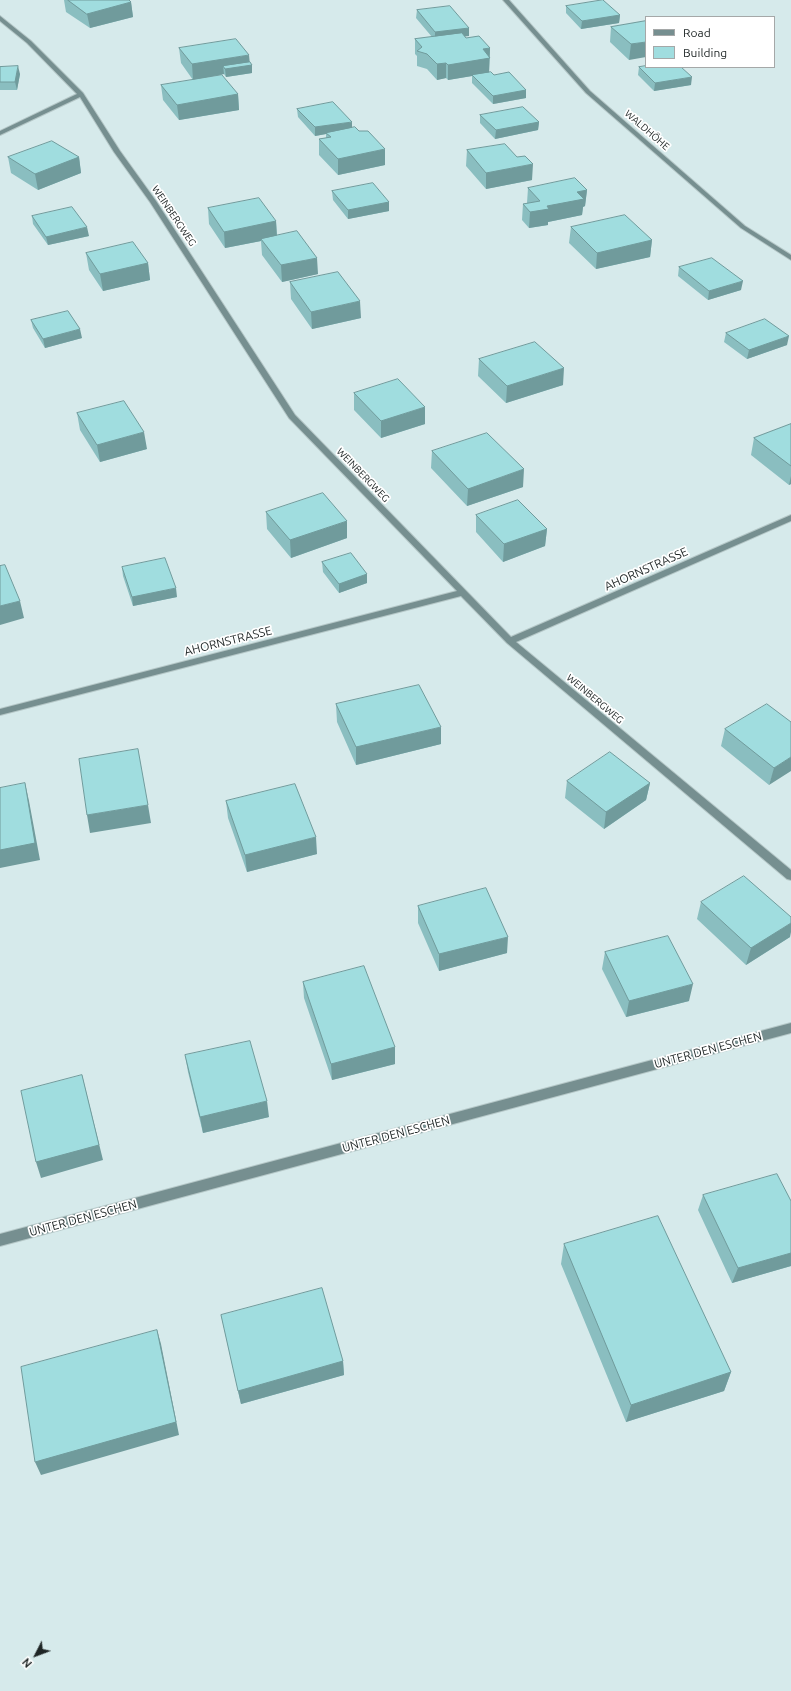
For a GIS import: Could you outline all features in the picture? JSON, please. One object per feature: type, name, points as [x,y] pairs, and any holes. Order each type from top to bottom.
[{"type":"street","name":"WALDHÖHE","points":[[506,0],[588,92],[743,226],[791,258]]},
{"type":"street","name":"WEINBERGWEG","points":[[0,18],[29,42],[81,94],[117,152],[153,201],[292,416],[510,641],[791,876]]},
{"type":"street","points":[[0,132],[81,94]]},
{"type":"street","name":"AHORNSTRASSE","points":[[510,641],[791,518]]},
{"type":"street","name":"AHORNSTRASSE","points":[[0,712],[462,593]]},
{"type":"street","name":"UNTER DEN ESCHEN","points":[[0,1240],[791,1028]]},
{"type":"building","points":[[68,0],[129,0],[131,2],[87,14]]},
{"type":"building","points":[[603,0],[620,15],[582,21],[566,6]]},
{"type":"building","points":[[450,6],[469,28],[435,32],[417,10]]},
{"type":"building","points":[[645,21],[645,42],[631,44],[611,27]]},
{"type":"building","points":[[462,33],[466,38],[479,36],[490,48],[483,49],[490,58],[448,65],[446,63],[437,64],[427,54],[417,51],[422,47],[415,39]]},
{"type":"building","points":[[236,39],[249,55],[192,64],[179,48]]},
{"type":"building","points":[[250,62],[252,65],[225,69],[223,66]]},
{"type":"building","points":[[18,66],[15,82],[0,82],[0,67]]},
{"type":"building","points":[[639,67],[682,68],[692,77],[655,83]]},
{"type":"building","points":[[491,72],[494,75],[509,72],[526,90],[493,96],[472,75]]},
{"type":"building","points":[[222,75],[238,94],[177,105],[161,85]]},
{"type":"building","points":[[333,102],[352,122],[315,127],[297,109]]},
{"type":"building","points":[[523,107],[539,122],[496,130],[480,115]]},
{"type":"building","points":[[355,127],[359,131],[368,131],[385,149],[338,159],[319,139],[331,137],[326,133]]},
{"type":"building","points":[[52,141],[79,157],[35,174],[8,157]]},
{"type":"building","points":[[505,144],[517,157],[525,156],[533,164],[486,173],[467,150]]},
{"type":"building","points":[[575,178],[587,190],[577,192],[584,199],[547,206],[549,209],[530,212],[523,204],[540,201],[528,188]]},
{"type":"building","points":[[373,183],[389,202],[348,210],[332,191]]},
{"type":"building","points":[[259,198],[276,221],[224,232],[208,208]]},
{"type":"building","points":[[72,207],[87,227],[46,237],[32,216]]},
{"type":"building","points":[[625,215],[652,240],[597,253],[571,227]]},
{"type":"building","points":[[297,231],[317,258],[281,265],[261,239]]},
{"type":"building","points":[[133,242],[148,263],[100,274],[86,253]]},
{"type":"building","points":[[712,258],[743,281],[709,291],[679,267]]},
{"type":"building","points":[[338,272],[360,301],[311,312],[290,282]]},
{"type":"building","points":[[68,311],[80,329],[43,339],[31,320]]},
{"type":"building","points":[[765,319],[789,336],[749,350],[726,333]]},
{"type":"building","points":[[535,342],[564,368],[507,386],[479,359]]},
{"type":"building","points":[[398,379],[425,407],[381,421],[354,393]]},
{"type":"building","points":[[124,401],[144,432],[97,445],[77,413]]},
{"type":"building","points":[[791,424],[791,466],[754,438]]},
{"type":"building","points":[[487,433],[524,469],[468,489],[432,451]]},
{"type":"building","points":[[323,493],[347,521],[290,540],[266,512]]},
{"type":"building","points":[[518,500],[547,529],[504,544],[476,515]]},
{"type":"building","points":[[351,553],[367,574],[339,584],[322,562]]},
{"type":"building","points":[[165,558],[176,588],[132,597],[122,567]]},
{"type":"building","points":[[5,565],[20,601],[0,606],[0,566]]},
{"type":"building","points":[[419,685],[441,727],[356,747],[336,704]]},
{"type":"building","points":[[767,704],[791,722],[791,757],[774,768],[725,729]]},
{"type":"building","points":[[138,749],[148,805],[87,815],[79,759]]},
{"type":"building","points":[[610,752],[650,783],[606,812],[567,781]]},
{"type":"building","points":[[25,783],[35,843],[0,850],[0,788]]},
{"type":"building","points":[[295,784],[316,837],[245,855],[226,801]]},
{"type":"building","points":[[744,876],[791,917],[791,923],[751,948],[701,902]]},
{"type":"building","points":[[486,888],[508,937],[439,954],[418,906]]},
{"type":"building","points":[[668,936],[693,984],[629,1001],[605,952]]},
{"type":"building","points":[[364,966],[395,1047],[331,1064],[303,982]]},
{"type":"building","points":[[250,1041],[267,1101],[200,1117],[185,1055]]},
{"type":"building","points":[[82,1075],[99,1145],[36,1162],[21,1091]]},
{"type":"building","points":[[777,1174],[791,1201],[791,1253],[738,1268],[703,1195]]},
{"type":"building","points":[[658,1216],[731,1372],[631,1405],[564,1244]]},
{"type":"building","points":[[322,1288],[343,1361],[238,1391],[221,1315]]},
{"type":"building","points":[[157,1330],[176,1422],[35,1462],[21,1367]]}]
